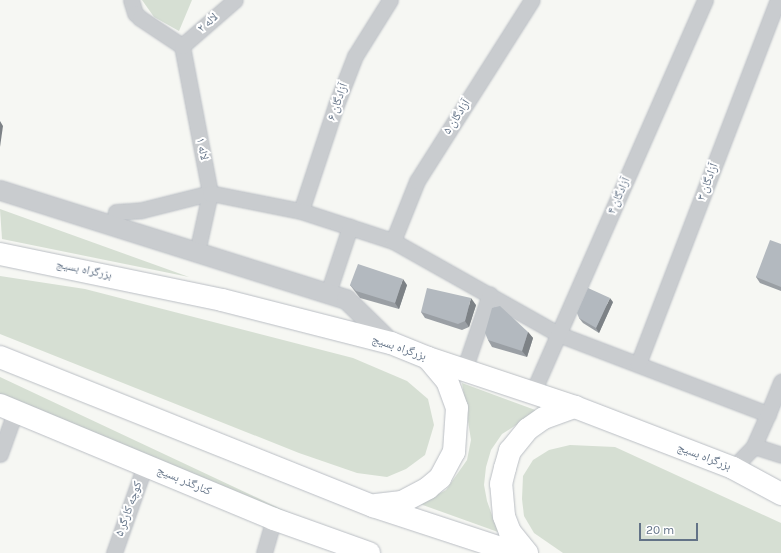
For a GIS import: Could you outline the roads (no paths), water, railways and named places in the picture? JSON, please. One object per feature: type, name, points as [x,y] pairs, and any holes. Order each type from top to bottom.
[{"type":"main road","name":"بزرگراه بسیج","points":[[0,254],[222,300],[391,343],[428,358],[575,407],[733,468],[781,494]]},
{"type":"main road","points":[[0,357],[372,506],[516,553]]},
{"type":"main road","points":[[372,506],[402,502],[428,488],[440,478],[454,452],[457,408],[447,380],[428,358]]},
{"type":"main road","points":[[527,553],[510,532],[504,516],[501,484],[510,451],[528,429],[544,418],[575,407]]},
{"type":"main road","name":"کنارگذر بسیج","points":[[7,409],[274,519],[369,553]]},
{"type":"street","points":[[131,0],[135,13],[140,18],[182,46]]},
{"type":"street","name":"لاله ۲","points":[[182,46],[235,0]]},
{"type":"street","name":"آزادگان ۶","points":[[300,211],[336,105],[355,56],[390,0]]},
{"type":"street","name":"آزادگان ۵","points":[[394,241],[417,181],[532,0]]},
{"type":"street","name":"آزادگان ۴","points":[[533,392],[705,0]]},
{"type":"street","name":"آزادگان ۳","points":[[638,364],[778,0]]},
{"type":"street","name":"لاله ۱","points":[[182,46],[210,193],[197,252]]},
{"type":"street","points":[[0,190],[113,227],[346,299],[391,343]]},
{"type":"street","points":[[113,227],[116,212],[142,210],[210,193],[300,211],[394,241],[490,294],[558,334],[768,414]]},
{"type":"street","points":[[328,293],[350,227]]},
{"type":"street","points":[[464,370],[490,294]]},
{"type":"street","points":[[733,468],[754,446],[781,381]]},
{"type":"street","points":[[0,454],[7,409]]},
{"type":"street","points":[[754,446],[781,455]]},
{"type":"street","name":"کوچه کارگر ۵","points":[[114,553],[145,465]]},
{"type":"street","points":[[264,553],[274,519]]}]
